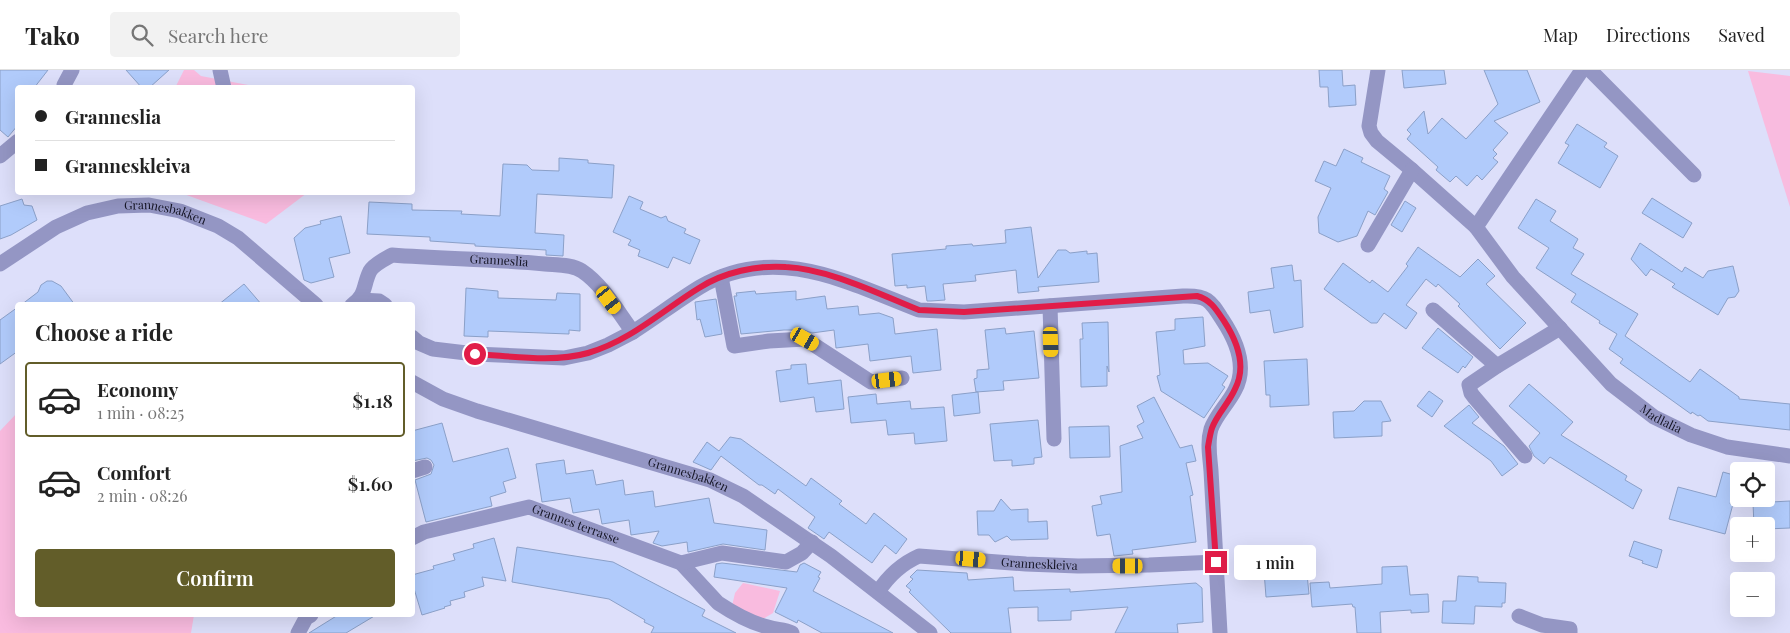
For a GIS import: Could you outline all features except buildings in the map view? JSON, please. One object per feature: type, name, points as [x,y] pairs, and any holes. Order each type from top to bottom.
[{"type":"street","points":[[64,85],[72,70]]},
{"type":"street","points":[[220,70],[223,85]]},
{"type":"street","name":"Madlalia","points":[[1378,70],[1369,126],[1371,133],[1377,141],[1476,227],[1513,276],[1610,384],[1654,417],[1692,434],[1727,447],[1790,456]]},
{"type":"street","points":[[1476,227],[1582,70]]},
{"type":"street","points":[[1590,70],[1694,175]]},
{"type":"street","points":[[0,156],[15,144]]},
{"type":"street","points":[[1368,245],[1412,170]]},
{"type":"street","name":"Grannesbakken","points":[[0,264],[56,227],[87,214],[118,206],[149,205],[180,211],[218,226],[238,238],[313,302]]},
{"type":"street","name":"Granneslia","points":[[380,302],[356,302],[371,270],[381,261],[392,255],[568,266],[580,269],[590,278],[633,332]]},
{"type":"street","points":[[415,340],[433,349],[475,354],[564,358],[588,353],[608,345],[633,332],[700,287],[721,277],[745,270],[786,266],[820,272],[919,310],[964,312],[1183,296],[1205,298],[1212,304],[1234,339],[1241,364],[1235,390],[1211,429],[1208,447],[1220,633]]},
{"type":"street","points":[[721,277],[734,346],[769,340],[805,339],[871,382],[902,378]]},
{"type":"street","points":[[1050,306],[1054,439]]},
{"type":"street","points":[[1433,310],[1497,366]]},
{"type":"street","points":[[1525,456],[1471,393],[1469,385],[1560,328]]},
{"type":"street","name":"Grannesbakken","points":[[415,384],[443,399],[469,408],[710,480],[743,496],[812,542],[930,633]]},
{"type":"street","name":"Grannes terrasse","points":[[415,536],[424,532],[529,507],[681,563],[718,604],[748,620],[792,633]]},
{"type":"street","points":[[681,563],[722,553],[786,562],[802,553],[812,542]]},
{"type":"street","name":"Granneskleiva","points":[[878,592],[887,578],[905,562],[919,556],[1078,566],[1216,562]]},
{"type":"street","points":[[1519,616],[1542,625],[1570,629],[1570,633]]},
{"type":"street","points":[[298,633],[306,617]]},
{"type":"shaded area","points":[[184,70],[194,70],[201,76],[248,85],[176,85]]},
{"type":"shaded area","points":[[1748,71],[1790,76],[1790,207]]},
{"type":"shaded area","points":[[186,195],[304,195],[266,224]]},
{"type":"shaded area","points":[[15,415],[15,617],[194,617],[191,633],[0,633],[0,431]]},
{"type":"shaded area","points":[[743,583],[780,591],[773,613],[761,620],[732,606],[735,593]]},
{"type":"route","points":[[475,354],[529,358],[564,358],[588,353],[633,332],[700,287],[721,277],[764,267],[786,266],[820,272],[919,310],[936,312],[964,312],[1183,296],[1205,298],[1209,300],[1228,327],[1238,350],[1241,364],[1235,390],[1211,429],[1208,447],[1216,562]]}]
